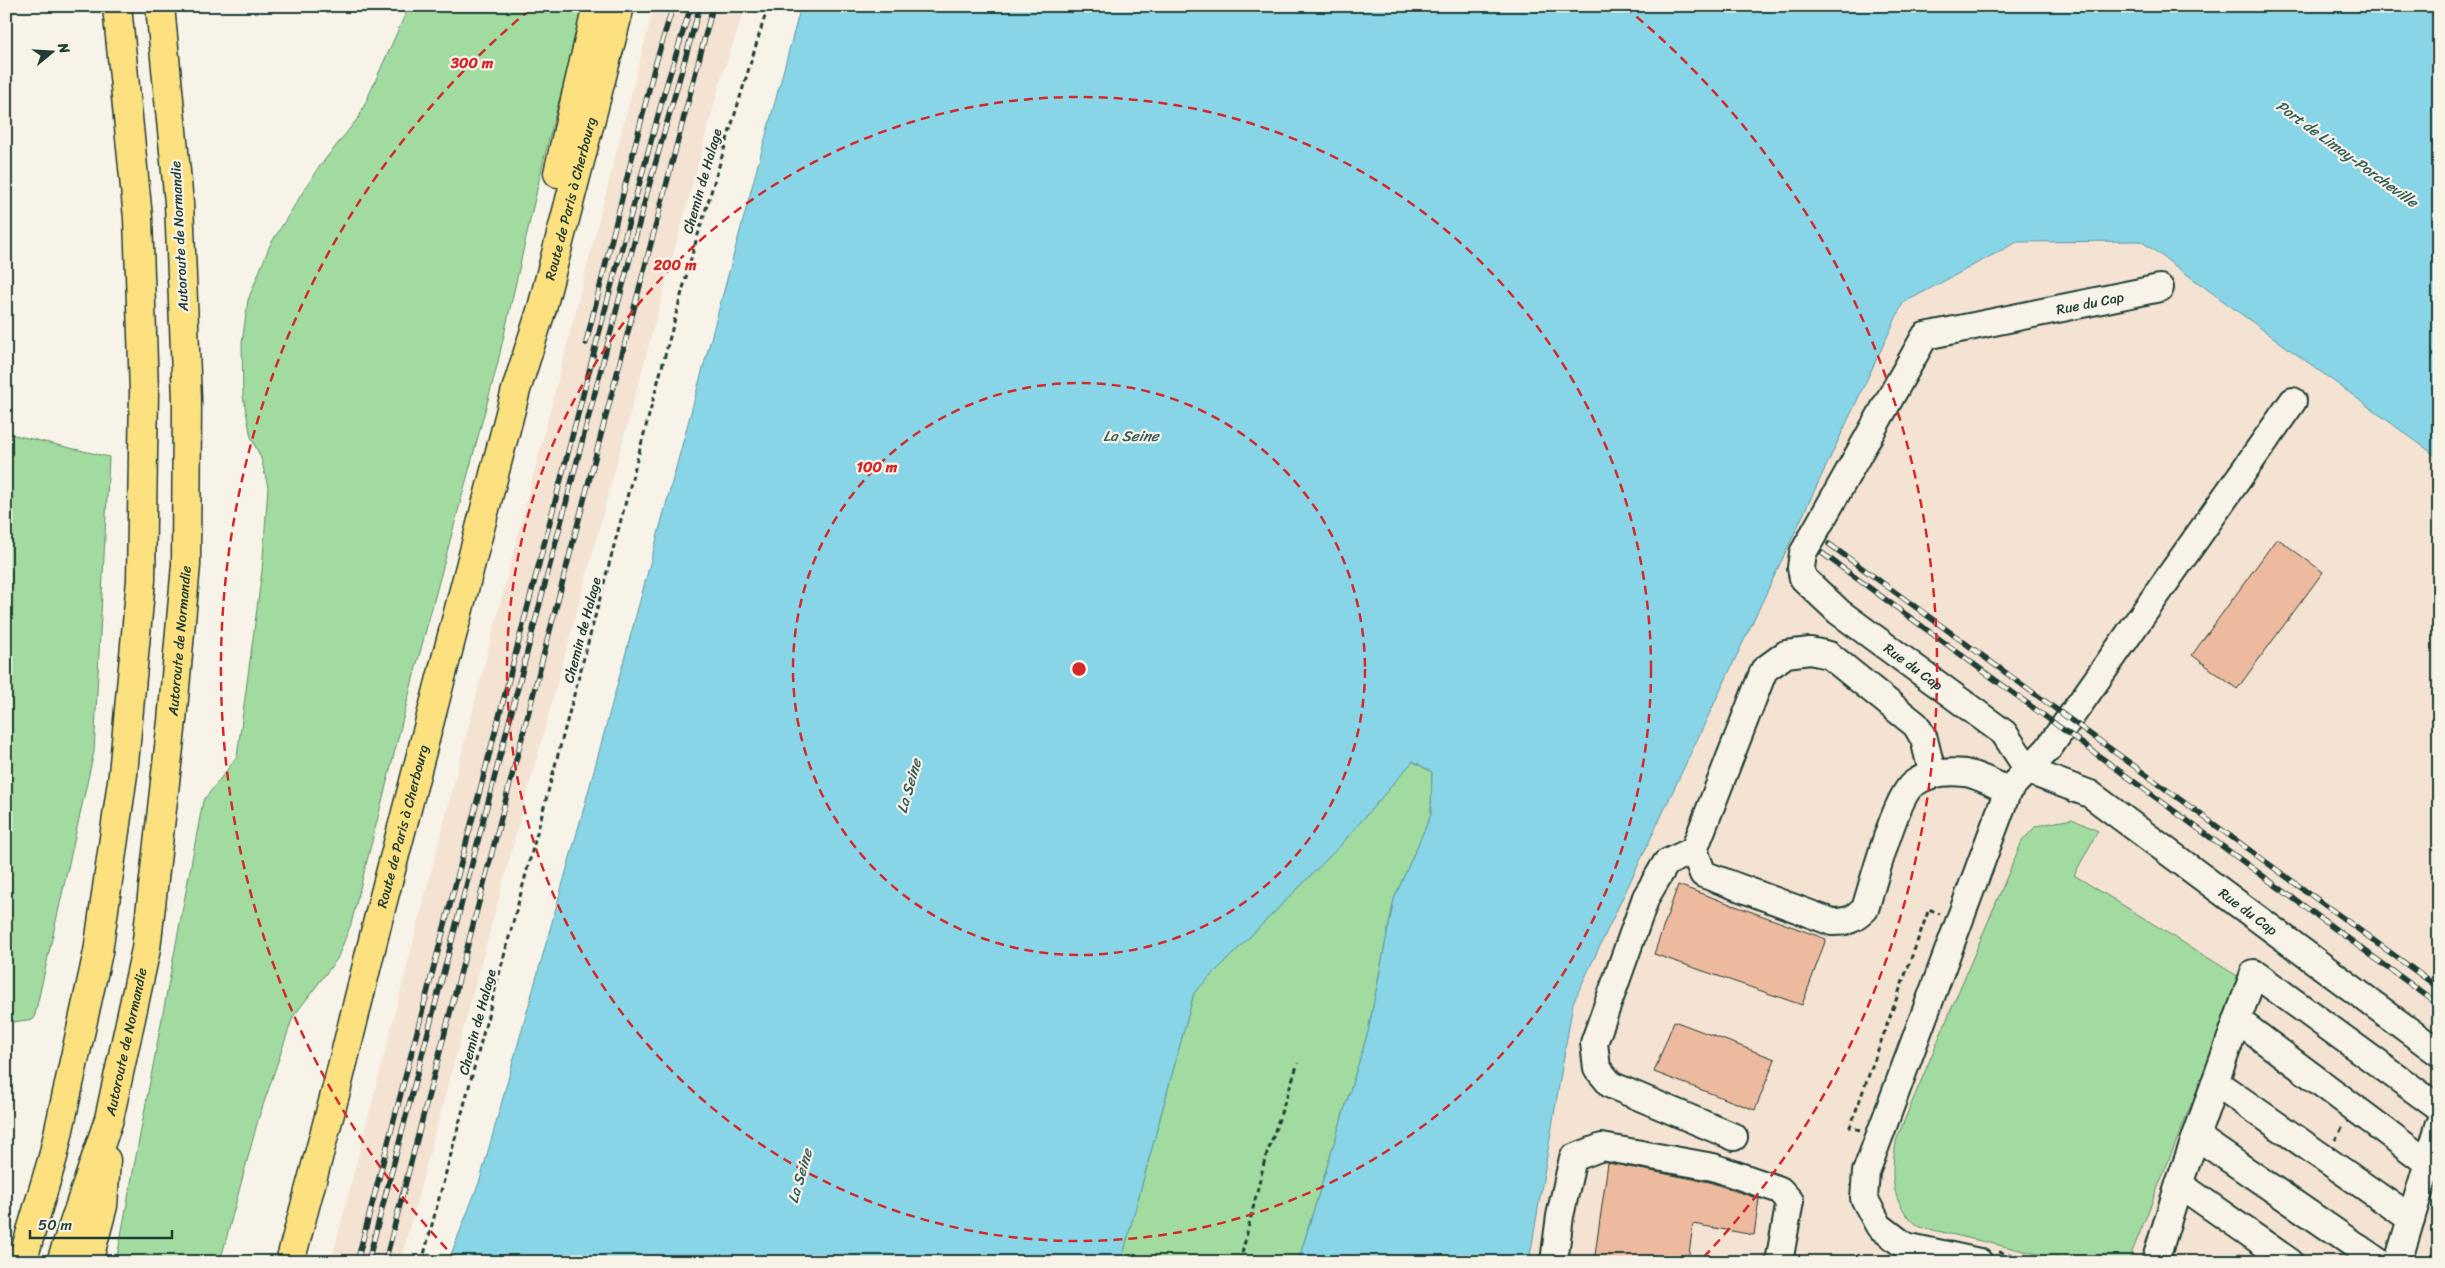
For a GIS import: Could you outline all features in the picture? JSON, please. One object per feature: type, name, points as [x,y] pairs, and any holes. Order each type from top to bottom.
[{"type":"main road","points":[[22,1262],[53,1157],[98,952],[124,774],[141,580],[144,391],[138,218],[117,6]]},
{"type":"main road","name":"Autoroute de Normandie","points":[[61,1262],[109,1119],[146,950],[172,721],[186,565],[187,399],[179,212],[160,6]]},
{"type":"main road","name":"Route de Paris à Cherbourg","points":[[516,390],[544,234],[597,6]]},
{"type":"main road","name":"Route de Paris à Cherbourg","points":[[290,1262],[337,1088],[379,916],[516,390],[542,308],[620,6]]},
{"type":"main road","points":[[88,1262],[103,1206],[109,1119]]},
{"type":"street","name":"Rue du Cap","points":[[2160,288],[1925,336],[1803,553],[1803,578],[1839,612],[2004,733],[2029,771],[2090,794],[2439,1053]]},
{"type":"street","points":[[1979,1262],[1905,1246],[1879,1226],[1864,1198],[1866,1172],[2008,790],[2029,771],[2048,749],[2293,401]]},
{"type":"street","points":[[1933,775],[1924,739],[1916,725],[1830,656],[1810,651],[1786,654],[1764,670],[1694,850],[1703,874],[1832,922],[1844,922],[1856,918],[1865,909],[1898,809],[1912,785],[1944,772],[1967,774],[2008,790]]},
{"type":"street","points":[[1694,850],[1666,864],[1646,897],[1594,1043],[1597,1068],[1611,1085],[1734,1137]]},
{"type":"street","points":[[2155,1262],[2179,1184],[2254,973],[2439,1108]]},
{"type":"street","points":[[2238,1020],[2428,1163]]},
{"type":"street","points":[[2215,1082],[2410,1220]]},
{"type":"street","points":[[2398,1262],[2439,1126]]},
{"type":"street","points":[[2196,1136],[2379,1262]]},
{"type":"street","points":[[1554,1262],[1560,1216],[1573,1158],[1602,1147],[1713,1167],[1780,1190],[1790,1201],[1779,1262]]},
{"type":"street","points":[[2179,1184],[2290,1262]]},
{"type":"path","name":"Chemin de Halage","points":[[422,1262],[558,763],[693,252],[753,47],[768,6]]},
{"type":"path","points":[[1240,1262],[1264,1163],[1298,1063]]},
{"type":"shaded area","points":[[654,6],[746,6],[721,79],[400,1262],[331,1262]]},
{"type":"shaded area","points":[[2141,241],[2439,458],[2439,1262],[1529,1262],[1573,1003],[1903,303],[2017,242]]},
{"type":"green space","points":[[409,6],[584,6],[545,154],[497,366],[415,671],[351,924],[337,959],[293,1017],[258,1120],[220,1262],[116,1262],[203,801],[237,757],[262,571],[268,487],[261,458],[251,437],[243,396],[242,343],[248,300],[270,245],[316,171],[359,117]]},
{"type":"green space","points":[[6,433],[109,457],[94,752],[34,1019],[6,1023]]},
{"type":"green space","points":[[1412,761],[1432,772],[1431,815],[1394,899],[1368,1032],[1298,1262],[1121,1262],[1194,993],[1339,847]]},
{"type":"green space","points":[[2072,819],[2098,831],[2074,875],[2239,977],[2204,1072],[2128,1262],[2072,1262],[1920,1227],[1902,1209],[1894,1187],[1893,1163],[1897,1138],[2022,841],[2036,826]]},
{"type":"water","name":"La Seine","points":[[801,6],[2439,6],[2439,458],[2141,241],[2017,242],[1903,303],[1573,1003],[1529,1262],[1298,1262],[1368,1032],[1394,899],[1431,815],[1432,772],[1413,761],[1339,847],[1194,993],[1121,1262],[448,1262],[480,1180],[583,811]]},
{"type":"building","points":[[2277,538],[2323,572],[2237,689],[2192,655]]},
{"type":"building","points":[[1678,885],[1826,939],[1802,1005],[1654,954]]},
{"type":"building","points":[[1674,1021],[1775,1059],[1755,1110],[1654,1072]]},
{"type":"building","points":[[1608,1163],[1709,1182],[1759,1199],[1754,1235],[1693,1224],[1688,1262],[1594,1262]]},
{"type":"railway","points":[[586,343],[654,69],[673,6]]},
{"type":"railway","points":[[357,1262],[610,291],[665,90],[691,6]]},
{"type":"railway","points":[[368,1262],[647,193],[700,6]]},
{"type":"railway","points":[[385,1262],[713,6]]},
{"type":"railway","points":[[1829,544],[2439,988]]},
{"type":"railway","points":[[1822,553],[2439,1005]]},
{"type":"water label","name":"Port de Limay-Porcheville","points":[[2347,154]]}]
